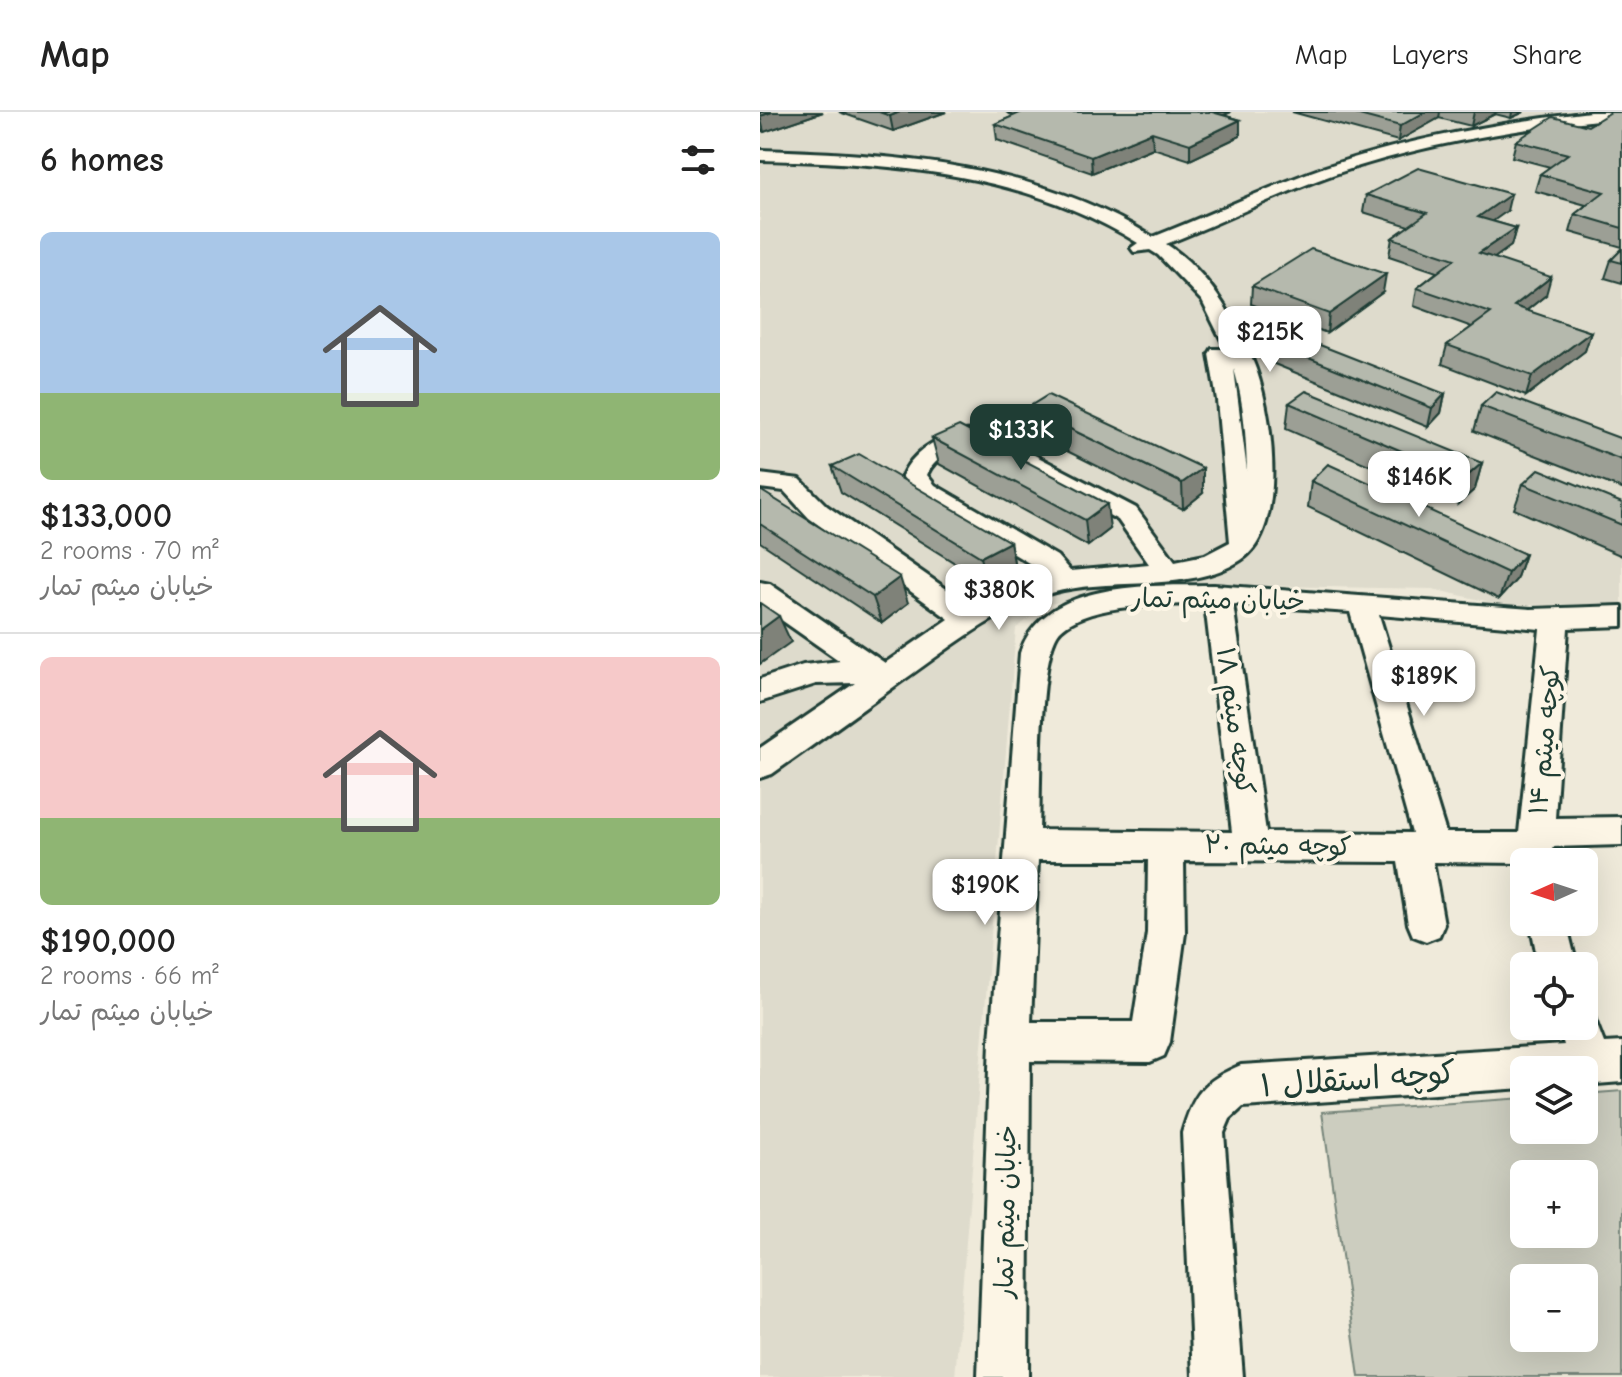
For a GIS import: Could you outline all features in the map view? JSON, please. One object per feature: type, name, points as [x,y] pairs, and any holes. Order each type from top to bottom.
[{"type":"street","points":[[1146,245],[1181,234],[1264,195],[1418,144],[1507,127],[1622,113]]},
{"type":"street","points":[[760,765],[969,619],[1014,594],[1063,581],[1215,565],[1243,545],[1259,502],[1256,409],[1235,339],[1205,288],[1146,245],[1033,196],[952,173],[771,158]]},
{"type":"street","points":[[1063,581],[1047,562],[926,490],[914,476],[921,460],[948,444],[982,437],[1127,514],[1168,570]]},
{"type":"street","points":[[760,481],[791,484],[818,512],[969,619]]},
{"type":"street","points":[[760,591],[886,678]]},
{"type":"street","name":"خیابان میثم تمار","points":[[1003,1377],[1010,1041],[1031,666],[1037,640],[1054,619],[1112,599],[1218,595],[1555,618],[1622,616]]},
{"type":"street","name":"کوچه میثم ۱۸","points":[[1218,595],[1251,847]]},
{"type":"street","points":[[1362,606],[1423,848],[1426,924]]},
{"type":"street","name":"کوچه میثم ۱۴","points":[[1536,848],[1555,618]]},
{"type":"street","points":[[760,691],[797,677],[842,669],[886,678]]},
{"type":"street","name":"کوچه میثم ۲۰","points":[[1536,848],[1622,831]]},
{"type":"street","points":[[1010,1041],[1150,1042],[1166,933],[1166,844]]},
{"type":"street","name":"کوچه میثم ۲۰","points":[[1021,845],[1510,848]]},
{"type":"street","name":"کوچه استقلال ۱","points":[[1218,1377],[1203,1133],[1209,1111],[1228,1090],[1241,1086],[1597,1050]]},
{"type":"shaded area","points":[[760,112],[1622,112],[1622,604],[1503,605],[1432,589],[1172,584],[1049,604],[1016,628],[955,1377],[760,1377]]},
{"type":"shaded area","points":[[1622,1091],[1622,1377],[1359,1377],[1322,1112],[1510,1099],[1510,1144],[1598,1144],[1598,1093]]},
{"type":"building","points":[[879,112],[900,112],[890,116]]},
{"type":"building","points":[[1022,112],[1212,112],[1240,120],[1190,144],[1152,132],[1091,157],[995,124]]},
{"type":"building","points":[[1348,112],[1425,112],[1400,126]]},
{"type":"building","points":[[1611,112],[1622,112],[1622,228],[1575,214],[1604,192],[1540,174],[1568,154],[1516,141],[1553,117],[1588,126]]},
{"type":"building","points":[[1418,168],[1511,194],[1478,217],[1516,228],[1479,253],[1551,277],[1514,306],[1591,332],[1532,376],[1447,345],[1491,313],[1417,288],[1455,259],[1392,238],[1427,213],[1366,195]]},
{"type":"building","points":[[1311,249],[1386,274],[1329,314],[1252,286]]},
{"type":"building","points":[[1622,249],[1622,263],[1611,260]]},
{"type":"building","points":[[1284,331],[1445,394],[1432,408],[1269,342]]},
{"type":"building","points":[[1306,391],[1482,463],[1465,478],[1289,403]]},
{"type":"building","points":[[1496,392],[1622,439],[1622,460],[1481,406]]},
{"type":"building","points":[[1048,395],[1203,468],[1182,483],[1027,408]]},
{"type":"building","points":[[959,426],[1107,504],[1085,520],[932,438]]},
{"type":"building","points":[[859,454],[1010,542],[981,557],[832,466]]},
{"type":"building","points":[[1328,464],[1525,554],[1508,573],[1311,481]]},
{"type":"building","points":[[1539,469],[1622,503],[1622,525],[1523,484]]},
{"type":"building","points":[[760,490],[900,577],[873,597],[760,524]]},
{"type":"building","points":[[760,603],[779,616],[760,630]]}]
